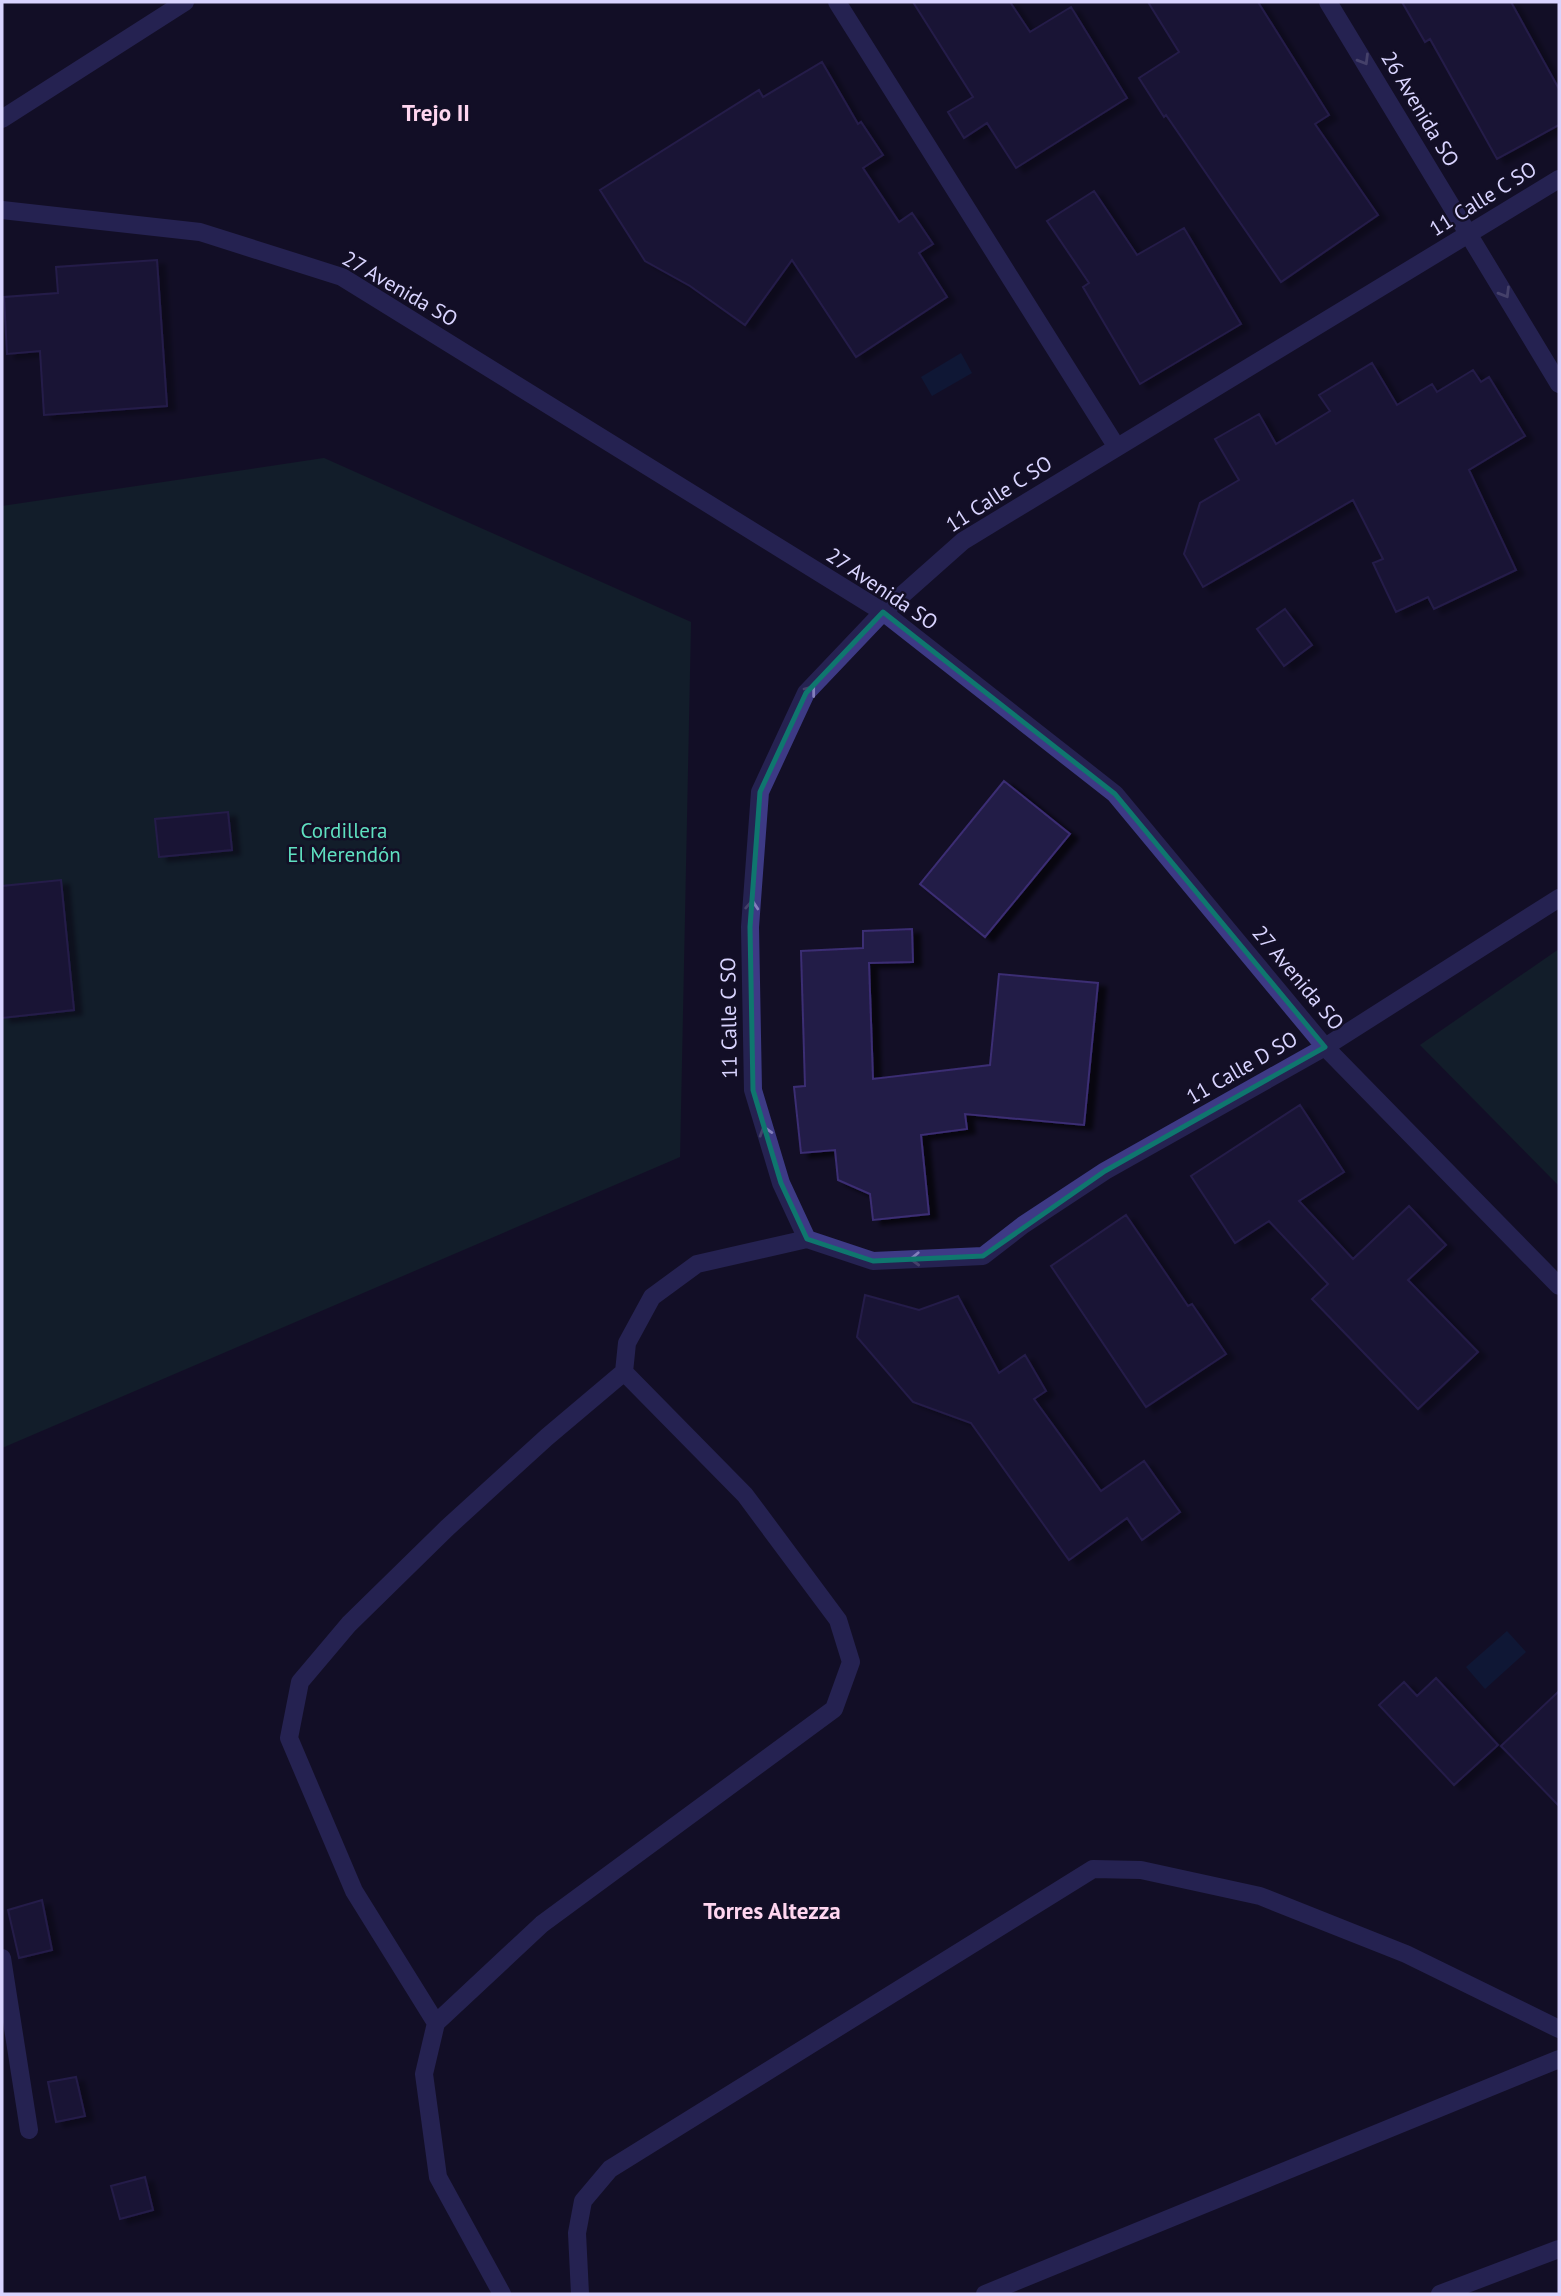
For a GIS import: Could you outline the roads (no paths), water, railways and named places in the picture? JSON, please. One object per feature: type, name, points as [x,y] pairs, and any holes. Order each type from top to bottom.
[{"type":"street","points":[[2,119],[185,2]]},
{"type":"street","points":[[837,2],[1116,446]]},
{"type":"street","name":"26 Avenida SO","points":[[1328,2],[1559,384]]},
{"type":"street","name":"11 Calle C SO","points":[[807,1239],[781,1183],[753,1090],[750,927],[760,792],[806,693],[883,612],[962,541],[1559,179]]},
{"type":"street","name":"27 Avenida SO","points":[[2,210],[200,232],[342,277],[883,612],[1115,794],[1325,1047],[1559,1286]]},
{"type":"street","name":"11 Calle D SO","points":[[807,1239],[873,1261],[983,1256],[1023,1225],[1105,1171],[1325,1047],[1559,898]]},
{"type":"street","points":[[436,2023],[354,1891],[289,1738],[300,1682],[349,1623],[447,1528],[547,1437],[624,1373],[627,1343],[652,1297],[697,1264],[807,1239]]},
{"type":"street","points":[[502,2294],[438,2177],[424,2074],[436,2023],[542,1924],[834,1709],[851,1662],[838,1620],[745,1495],[624,1373]]},
{"type":"street","points":[[580,2294],[577,2233],[583,2202],[610,2169],[1093,1869],[1140,1870],[1260,1896],[1406,1954],[1559,2029]]},
{"type":"street","points":[[2,1958],[29,2130]]},
{"type":"street","points":[[985,2294],[1559,2059]]},
{"type":"street","points":[[1440,2294],[1559,2249]]},
{"type":"water","points":[[961,353],[972,373],[932,396],[921,377]]},
{"type":"water","points":[[1507,1631],[1526,1652],[1485,1689],[1466,1667]]},
{"type":"district","name":"Trejo II","points":[[436,113]]},
{"type":"district","name":"Torres Altezza","points":[[772,1911]]},
{"type":"park label","name":"Cordillera El Merendón","points":[[344,843]]}]
